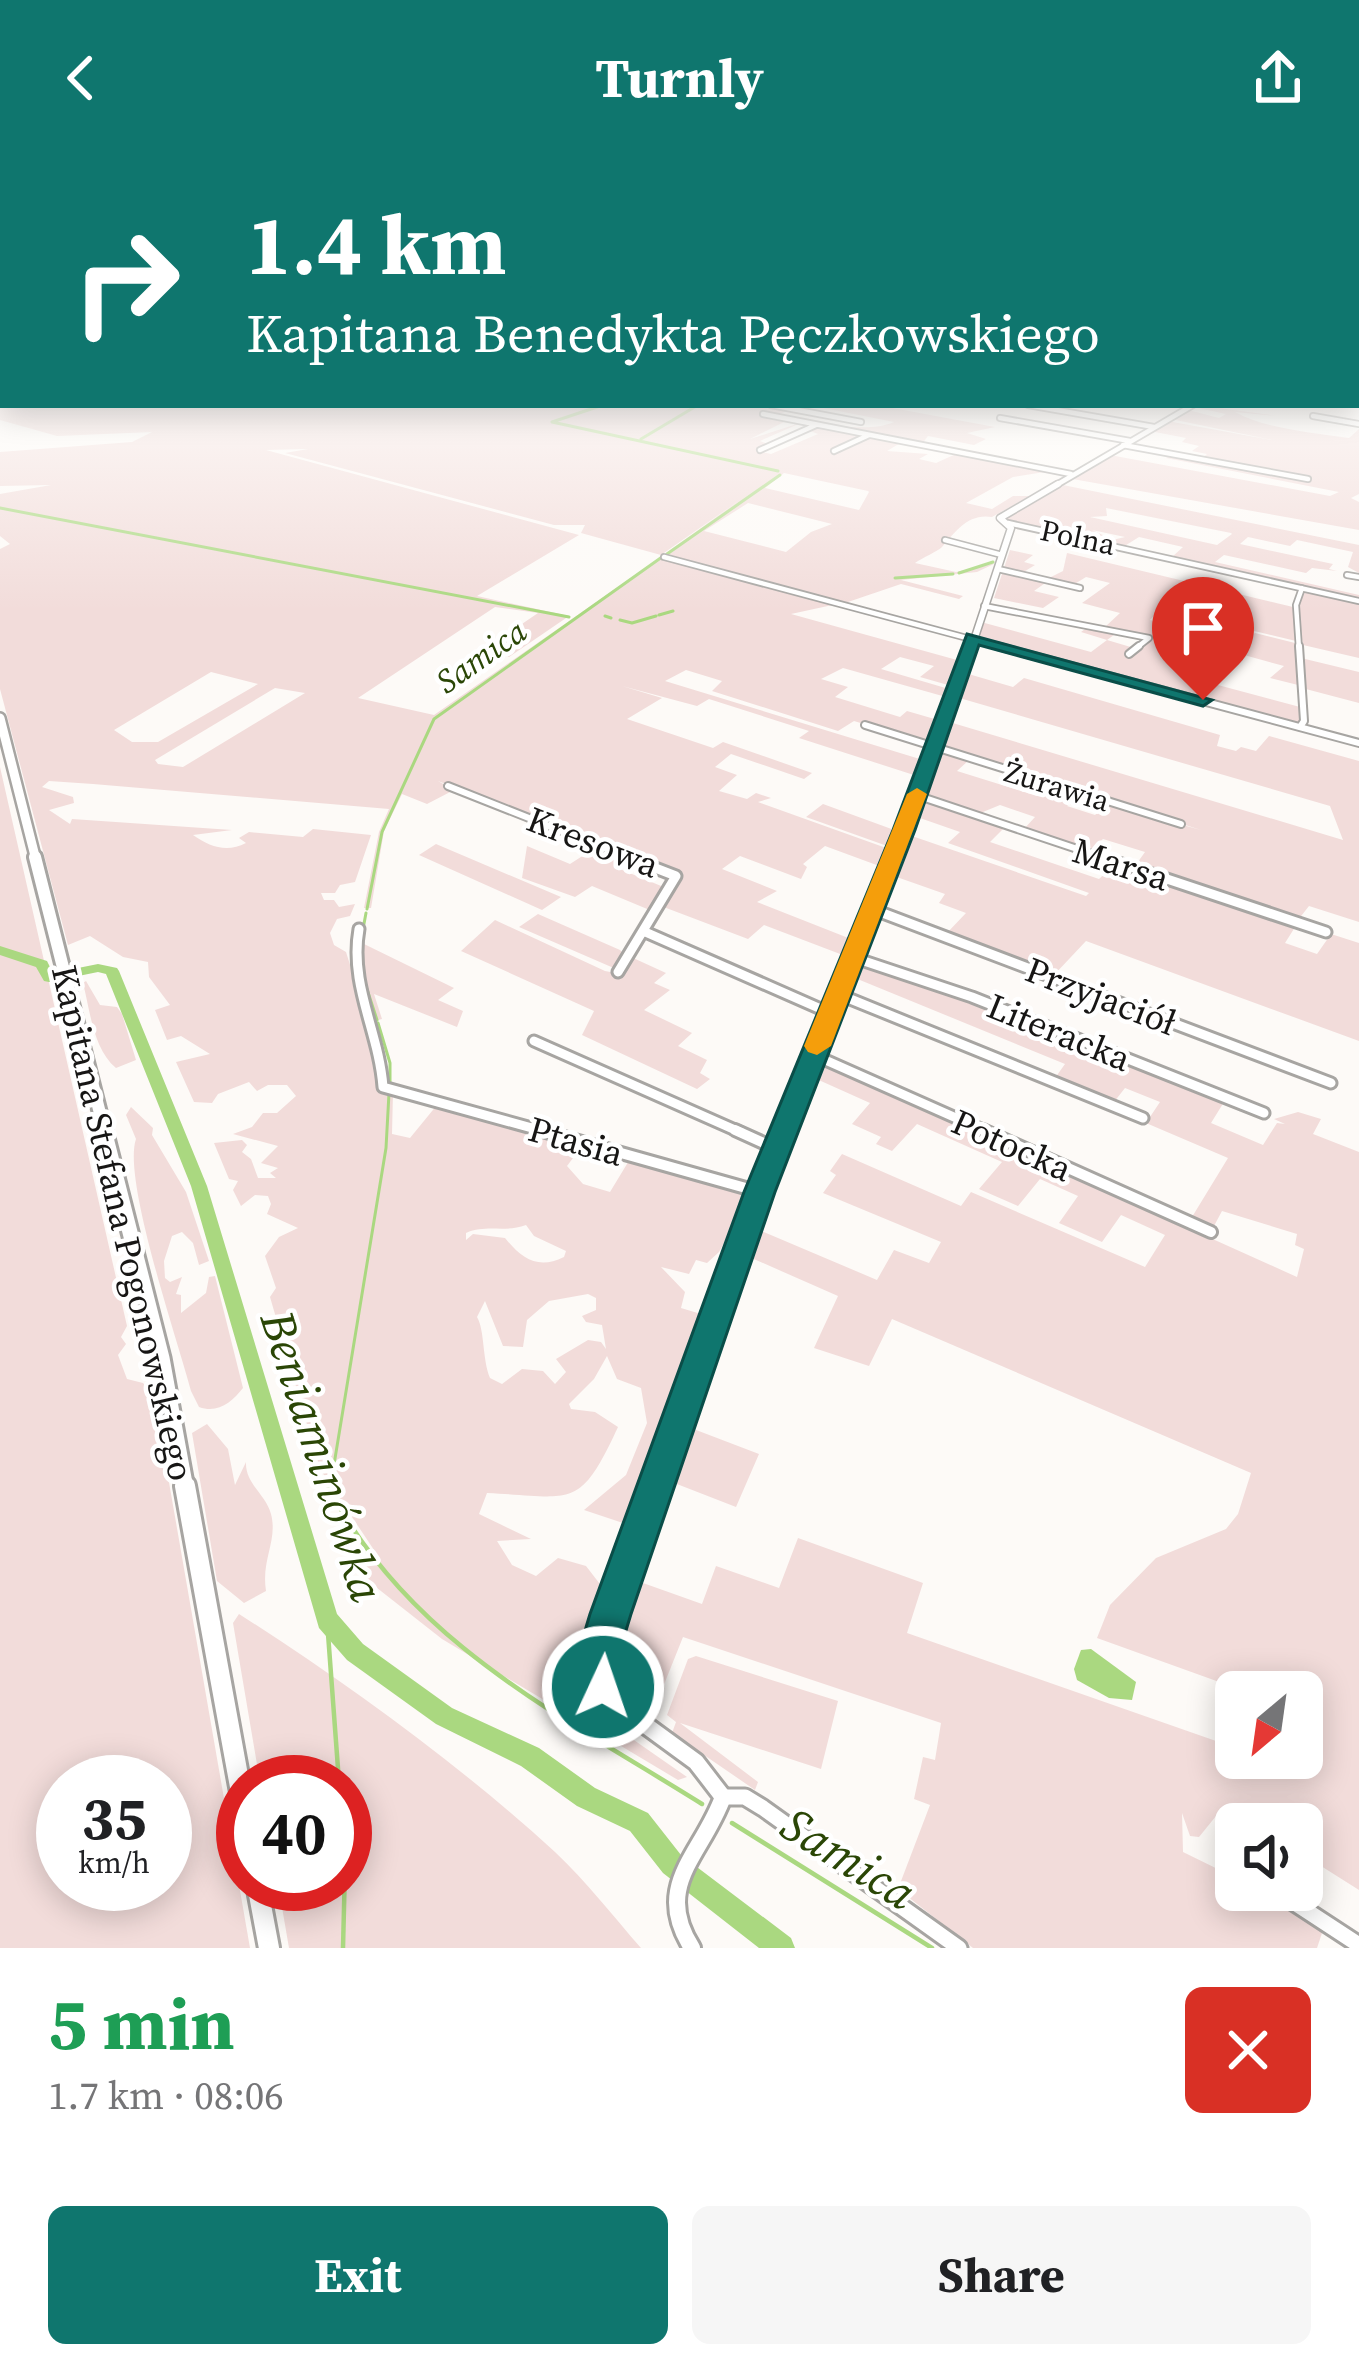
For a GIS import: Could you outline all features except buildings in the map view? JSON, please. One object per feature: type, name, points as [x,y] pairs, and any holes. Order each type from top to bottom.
[{"type":"main road","name":"Kapitana Stefana Pogonowskiego","points":[[0,718],[162,1358],[234,1755]]},
{"type":"main road","points":[[262,1911],[269,1948]]},
{"type":"street","points":[[760,450],[774,444]]},
{"type":"street","points":[[834,451],[850,444]]},
{"type":"street","points":[[914,444],[1071,474]]},
{"type":"street","points":[[1117,444],[1308,479]]},
{"type":"street","points":[[723,1797],[706,1768],[619,1705],[603,1687],[598,1669],[611,1614],[760,1192],[916,796],[1003,555],[1011,528],[1001,515],[1123,445],[1161,457]]},
{"type":"street","name":"Polna","points":[[1008,523],[1359,601]]},
{"type":"street","points":[[945,540],[1003,555]]},
{"type":"street","points":[[664,556],[1359,742]]},
{"type":"street","points":[[998,569],[1080,588]]},
{"type":"street","points":[[1347,574],[1359,577]]},
{"type":"street","points":[[1300,727],[1304,721],[1295,605],[1302,588]]},
{"type":"street","points":[[984,607],[1149,638],[1129,654]]},
{"type":"street","name":"Żurawia","points":[[865,725],[1181,824]]},
{"type":"street","name":"Kresowa","points":[[448,786],[676,875],[618,972]]},
{"type":"street","name":"Marsa","points":[[916,796],[1326,932]]},
{"type":"street","name":"Przyjaciół","points":[[872,909],[1330,1083]]},
{"type":"street","name":"Ptasia","points":[[359,929],[352,965],[382,1054],[383,1088],[760,1192]]},
{"type":"street","name":"Kresowa","points":[[643,931],[830,1013]]},
{"type":"street","name":"Literacka","points":[[852,957],[972,997],[1264,1113]]},
{"type":"street","points":[[838,994],[1142,1118]]},
{"type":"street","points":[[535,1041],[777,1149]]},
{"type":"street","name":"Potocka","points":[[814,1055],[1211,1232]]},
{"type":"street","points":[[692,1948],[673,1920],[676,1888],[723,1797]]},
{"type":"street","points":[[723,1797],[745,1797],[763,1808],[959,1948]]},
{"type":"street","points":[[1307,1911],[1359,1945]]},
{"type":"shaded area","points":[[111,444],[767,444],[770,445],[757,451],[771,454],[795,444],[899,444],[887,451],[928,454],[919,459],[936,463],[958,453],[1051,471],[1013,477],[966,503],[992,509],[1013,496],[1030,496],[992,517],[969,521],[940,549],[915,563],[956,572],[996,563],[977,572],[901,580],[963,596],[959,599],[901,584],[845,603],[663,555],[743,498],[661,555],[581,533],[585,525],[554,525],[285,453],[308,449],[266,450],[579,535],[477,596],[569,616],[509,657],[491,645],[538,613],[495,607],[358,698],[434,715],[661,557],[837,604],[791,614],[957,660],[948,685],[920,677],[934,666],[900,657],[881,669],[949,689],[946,697],[843,668],[821,679],[848,687],[835,697],[900,717],[907,711],[938,720],[929,744],[854,721],[838,731],[712,691],[722,681],[686,670],[665,681],[923,760],[917,776],[799,738],[809,731],[709,699],[697,706],[622,686],[662,698],[627,719],[713,748],[723,742],[812,773],[804,779],[731,754],[715,767],[737,775],[719,791],[747,799],[756,793],[771,798],[758,802],[889,849],[882,867],[825,846],[803,864],[807,867],[801,879],[740,856],[722,869],[777,891],[757,902],[856,941],[848,957],[764,925],[748,939],[661,906],[680,874],[438,781],[454,790],[427,804],[402,794],[384,831],[371,908],[364,908],[379,832],[389,809],[49,781],[42,787],[73,797],[74,803],[49,810],[70,824],[72,819],[232,830],[193,835],[219,847],[246,843],[239,838],[249,832],[303,837],[313,829],[371,835],[355,882],[340,885],[335,893],[321,893],[324,900],[334,900],[339,907],[355,904],[350,916],[337,919],[330,933],[334,945],[346,952],[381,1064],[378,1090],[393,1092],[392,1134],[410,1138],[437,1105],[582,1146],[567,1166],[583,1184],[610,1192],[630,1159],[752,1195],[739,1230],[732,1228],[707,1263],[696,1260],[689,1274],[661,1267],[685,1292],[681,1308],[711,1317],[629,1525],[584,1510],[626,1475],[647,1423],[641,1388],[617,1379],[607,1356],[594,1379],[569,1404],[571,1409],[595,1412],[618,1427],[593,1473],[582,1486],[556,1496],[487,1493],[479,1514],[531,1539],[497,1541],[512,1565],[536,1576],[558,1558],[586,1566],[603,1588],[575,1664],[577,1693],[585,1706],[687,1777],[678,1780],[442,1639],[358,1573],[374,1550],[320,1469],[270,1297],[276,1288],[265,1256],[279,1237],[298,1228],[267,1214],[268,1196],[255,1195],[241,1206],[233,1190],[238,1181],[229,1179],[214,1143],[242,1140],[247,1145],[242,1152],[251,1159],[258,1178],[276,1178],[270,1173],[278,1168],[261,1163],[278,1146],[233,1134],[252,1127],[263,1113],[277,1113],[296,1096],[287,1085],[268,1085],[257,1091],[249,1082],[218,1094],[212,1103],[194,1102],[176,1062],[210,1054],[181,1036],[167,1040],[155,1010],[170,1005],[149,977],[148,962],[123,957],[90,936],[68,945],[0,689],[0,549],[10,544],[0,536],[0,494],[51,485],[0,486],[0,452]],"holes":[[[784,473],[869,492],[859,510],[765,488]],[[748,503],[832,524],[811,532],[786,552],[704,531]],[[211,672],[258,684],[158,742],[132,742],[114,730]],[[275,688],[305,693],[183,767],[155,760]],[[526,1225],[534,1236],[566,1251],[564,1257],[538,1262],[524,1257],[505,1238],[473,1234],[466,1240],[466,1233],[474,1230]],[[588,1294],[596,1298],[596,1310],[582,1316],[586,1322],[602,1325],[606,1349],[601,1342],[588,1340],[556,1359],[566,1372],[555,1384],[543,1371],[522,1369],[502,1384],[490,1378],[477,1317],[485,1301],[503,1346],[523,1347],[527,1320],[549,1301]]]},
{"type":"shaded area","points":[[1189,444],[1359,444],[1359,494],[1351,498],[1359,502],[1359,530],[1067,478],[1110,455],[1330,496],[1339,492],[1166,458],[1200,460],[1207,454],[1192,451],[1199,446]]},
{"type":"shaded area","points":[[1058,484],[1359,545],[1359,573],[1348,567],[1353,552],[1297,540],[1290,546],[1248,537],[1240,544],[1333,564],[1329,569],[1337,571],[1312,568],[1306,573],[1224,555],[1215,562],[1359,595],[1359,658],[1303,645],[1297,610],[1301,591],[1309,589],[1172,557],[1183,547],[1139,537],[1123,547],[1104,542],[1125,537],[1092,530],[1107,537],[1099,541],[1003,519]],"holes":[[[1106,508],[1232,534],[1217,545],[1090,517],[1107,516]]]},
{"type":"shaded area","points":[[1010,550],[1033,555],[1024,562],[1035,565],[1022,573],[1048,581],[1034,591],[1059,597],[1043,608],[994,598]]},
{"type":"shaded area","points":[[1067,553],[1293,607],[1296,641],[1233,626],[1245,615],[1206,606],[1192,616],[1162,607],[1150,620],[1187,629],[1200,620],[1227,626],[1216,637],[1242,643],[1255,633],[1295,643],[1298,685],[1270,678],[1284,666],[1226,650],[1205,659],[1219,664],[1212,672],[1198,668],[1188,677],[1300,707],[1300,723],[976,637],[981,622],[1091,652],[1107,640],[1134,648],[1130,655],[1153,638],[1105,627],[1120,613],[1082,603],[1110,583],[1086,577],[1073,585],[1047,579],[1063,571]]},
{"type":"shaded area","points":[[1088,627],[1118,632],[1107,640],[1081,632]]},
{"type":"shaded area","points":[[1301,658],[1359,672],[1359,703],[1302,688]]},
{"type":"shaded area","points":[[965,673],[1013,687],[1024,678],[1220,735],[1217,746],[1236,751],[1241,747],[1256,751],[1269,736],[1359,761],[1359,922],[1309,906],[1298,920],[1135,866],[1145,852],[1103,839],[1090,851],[1024,829],[1035,817],[1000,805],[978,814],[921,794],[937,752],[969,760],[957,771],[1037,796],[1050,786],[1078,795],[1067,806],[1095,815],[1107,804],[1201,830],[939,747],[946,721],[1343,840],[1330,806],[956,697]]},
{"type":"shaded area","points":[[0,767],[127,1326],[121,1337],[126,1344],[118,1355],[127,1379],[143,1383],[154,1396],[216,1755],[216,1911],[244,1911],[250,1948],[0,1948]]},
{"type":"shaded area","points":[[923,799],[1005,827],[990,842],[1099,879],[1115,864],[1297,924],[1285,943],[1317,954],[1331,934],[1359,943],[1359,1041],[1086,941],[1054,975],[946,934],[966,913],[939,903],[945,894],[891,875],[909,835],[1086,896],[1089,893],[948,843],[960,832],[917,817]]},
{"type":"shaded area","points":[[823,804],[897,831],[890,847],[806,817]]},
{"type":"shaded area","points":[[436,844],[561,897],[542,910],[419,855]]},
{"type":"shaded area","points":[[527,846],[570,864],[598,846],[627,857],[615,867],[666,888],[652,911],[592,886],[575,897],[522,878]]},
{"type":"shaded area","points":[[538,914],[625,955],[616,969],[519,927]]},
{"type":"shaded area","points":[[495,920],[605,971],[621,974],[631,957],[666,973],[654,983],[670,990],[644,1010],[692,1033],[678,1046],[707,1060],[700,1073],[710,1079],[697,1089],[582,1035],[594,1011],[461,951]]},
{"type":"shaded area","points":[[360,933],[365,935],[364,944],[454,988],[438,1000],[463,1011],[457,1027],[374,994],[382,1019],[374,1021],[353,961]]},
{"type":"shaded area","points":[[864,962],[1224,1102],[1211,1123],[1263,1145],[1277,1123],[1285,1124],[1274,1119],[1298,1112],[1321,1119],[1313,1134],[1359,1152],[1359,1890],[1323,1867],[1323,1803],[1215,1803],[1215,1817],[1199,1837],[1190,1836],[1182,1813],[1183,1852],[1215,1868],[1215,1911],[1291,1911],[1323,1930],[1317,1948],[973,1948],[898,1889],[930,1805],[914,1799],[923,1757],[935,1760],[941,1723],[683,1637],[653,1712],[642,1714],[613,1682],[606,1652],[629,1578],[702,1604],[716,1566],[779,1588],[798,1538],[923,1583],[907,1633],[1215,1741],[1215,1779],[1323,1779],[1323,1671],[1215,1671],[1215,1680],[1097,1638],[1110,1605],[1156,1558],[1226,1529],[1238,1514],[1251,1473],[892,1319],[869,1366],[814,1348],[838,1296],[747,1256],[757,1229],[877,1280],[894,1250],[929,1263],[941,1242],[823,1193],[836,1175],[830,1171],[842,1154],[961,1206],[971,1192],[1145,1267],[1165,1235],[1121,1215],[1102,1242],[1059,1223],[1078,1196],[1040,1179],[1018,1206],[979,1189],[1002,1162],[917,1124],[892,1151],[876,1144],[881,1137],[852,1124],[870,1103],[812,1077],[817,1061],[1297,1277],[1304,1249],[1295,1245],[1297,1234],[1222,1211],[1214,1226],[1192,1217],[1228,1158],[1146,1123],[1160,1102],[1125,1088],[1114,1102],[1055,1078],[1065,1064],[855,978]]},
{"type":"shaded area","points":[[86,981],[100,1005],[117,1007],[122,1014],[136,1060],[116,1068],[108,1060],[90,1017]]},
{"type":"shaded area","points":[[131,1107],[153,1128],[152,1135],[186,1192],[209,1261],[199,1265],[193,1243],[182,1232],[172,1236],[164,1261],[165,1278],[170,1282],[182,1277],[176,1294],[181,1295],[181,1313],[206,1293],[209,1277],[215,1276],[243,1388],[218,1408],[199,1407],[191,1391],[164,1300],[137,1188],[136,1139],[126,1115]]},
{"type":"shaded area","points":[[207,1424],[228,1449],[235,1485],[246,1462],[249,1477],[271,1514],[266,1591],[244,1603],[217,1581],[192,1433]]},
{"type":"shaded area","points":[[683,1425],[759,1454],[736,1507],[664,1479]]},
{"type":"shaded area","points":[[239,1614],[320,1667],[482,1789],[566,1863],[641,1948],[289,1948],[283,1911],[372,1911],[372,1755],[255,1755],[233,1623]]},
{"type":"shaded area","points":[[1091,1649],[1136,1682],[1132,1700],[1109,1698],[1077,1680],[1074,1669],[1081,1650]]},
{"type":"shaded area","points":[[696,1656],[838,1701],[821,1769],[680,1723],[758,1782],[755,1790],[672,1733],[676,1722],[667,1715],[688,1659]]},
{"type":"waterway","name":"Samica","points":[[652,444],[778,471]]},
{"type":"waterway","name":"Samica","points":[[667,554],[780,475]]},
{"type":"waterway","points":[[0,508],[569,617]]},
{"type":"waterway","name":"Samica","points":[[367,909],[382,832],[434,719],[662,557]]},
{"type":"waterway","points":[[959,573],[993,562]]},
{"type":"waterway","points":[[895,578],[953,574]]},
{"type":"waterway","points":[[659,615],[673,611]]},
{"type":"waterway","points":[[605,616],[611,618]]},
{"type":"waterway","points":[[620,620],[632,623],[656,616]]},
{"type":"waterway","name":"Samica","points":[[363,929],[366,913]]},
{"type":"waterway","name":"Beniaminówka","points":[[0,950],[42,964],[49,978],[98,968],[112,971],[199,1186],[327,1620],[355,1652],[444,1716],[530,1757],[586,1797],[639,1822],[672,1864],[781,1948]]},
{"type":"waterway","name":"Samica","points":[[363,977],[377,1020]]},
{"type":"waterway","name":"Samica","points":[[378,1023],[390,1063],[390,1086]]},
{"type":"waterway","name":"Samica","points":[[330,1489],[386,1148],[389,1093]]},
{"type":"waterway","name":"Samica","points":[[328,1486],[361,1541],[400,1589],[444,1631],[542,1705],[702,1804]]},
{"type":"waterway","points":[[327,1620],[337,1755]]},
{"type":"waterway","name":"Samica","points":[[732,1823],[932,1948]]},
{"type":"waterway","points":[[343,1948],[344,1911]]},
{"type":"slow traffic","points":[[817,1046],[917,794]]},
{"type":"route","points":[[603,1687],[599,1650],[611,1614],[760,1192],[904,830],[973,638],[1203,700]]}]
